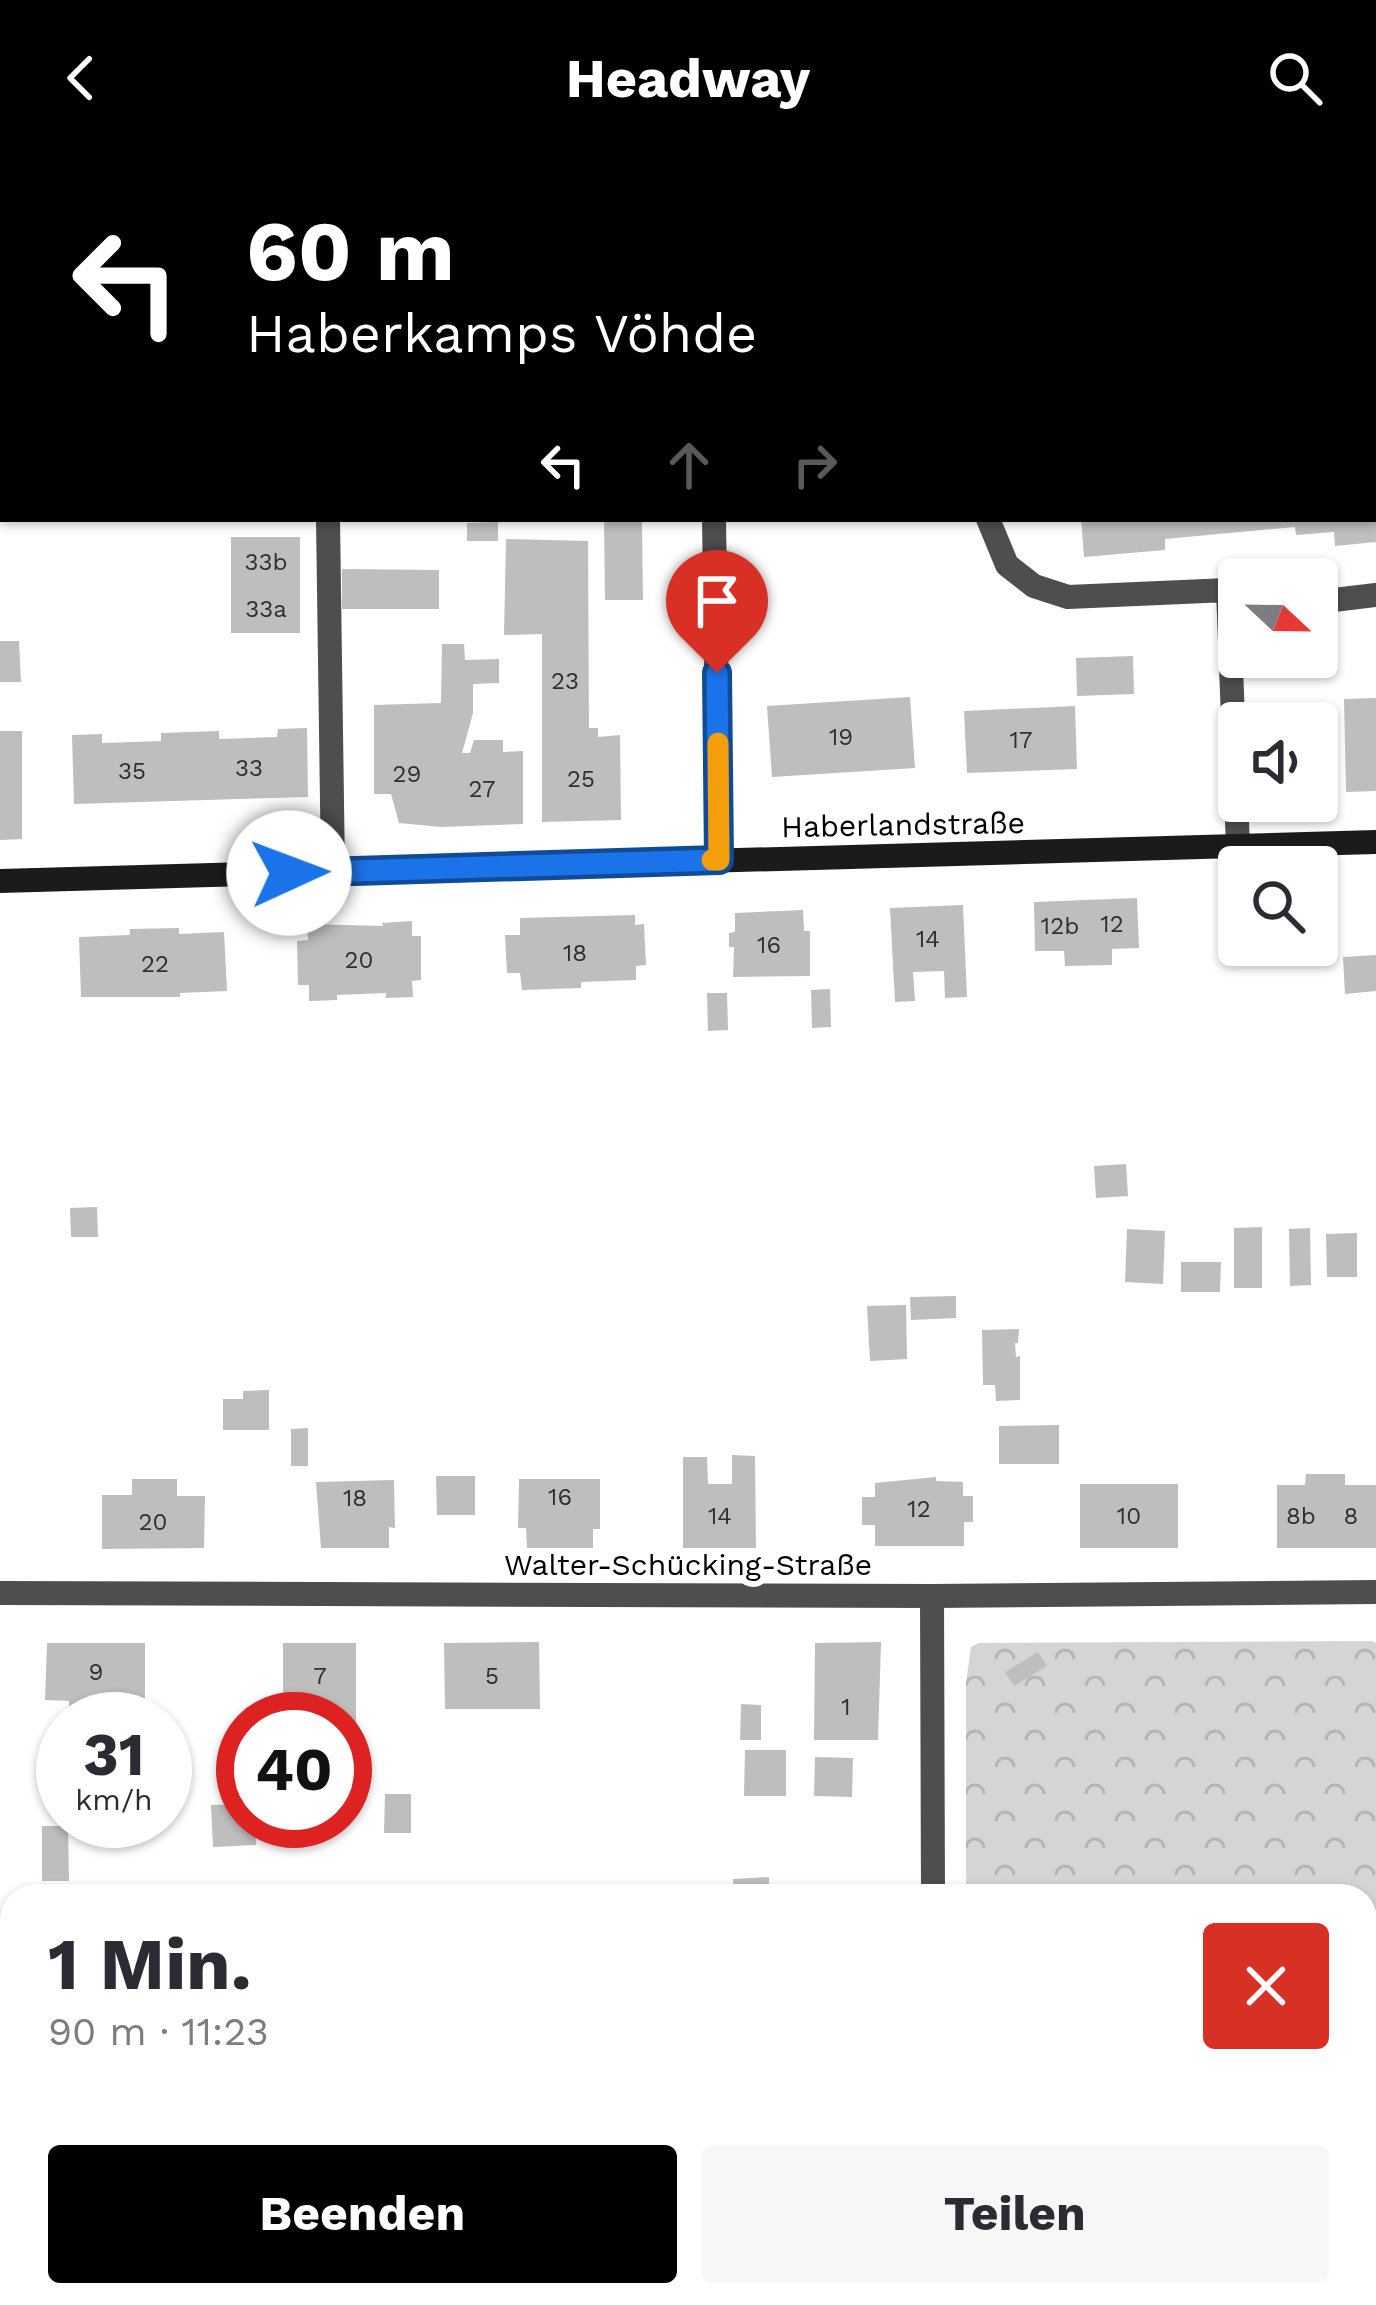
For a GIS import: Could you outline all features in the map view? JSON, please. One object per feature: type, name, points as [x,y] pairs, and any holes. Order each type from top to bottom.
[{"type":"street","points":[[328,522],[333,872]]},
{"type":"street","points":[[714,522],[719,860]]},
{"type":"street","points":[[989,522],[1006,565],[1034,586],[1068,597],[1218,590]]},
{"type":"street","points":[[1338,600],[1376,595]]},
{"type":"street","points":[[1235,678],[1238,846]]},
{"type":"street","name":"Haberlandstraße","points":[[1266,846],[1376,842]]},
{"type":"street","name":"Haberlandstraße","points":[[0,881],[1218,848]]},
{"type":"street","name":"Walter-Schücking-Straße","points":[[0,1593],[932,1596],[1376,1592]]},
{"type":"street","points":[[932,1596],[933,1884]]},
{"type":"green space","points":[[979,1643],[1376,1643],[1376,1884],[966,1884],[966,1683],[971,1647]]},
{"type":"building","points":[[498,522],[498,541],[467,541],[467,523]]},
{"type":"building","points":[[604,522],[642,522],[643,600],[605,600]]},
{"type":"building","points":[[1081,522],[1376,522],[1376,542],[1335,546],[1334,532],[1296,535],[1295,527],[1165,539],[1165,550],[1084,557]]},
{"type":"building","points":[[231,537],[300,537],[300,633],[231,633]]},
{"type":"building","points":[[506,539],[588,541],[589,728],[598,728],[598,737],[620,735],[621,820],[542,822],[542,634],[504,635]]},
{"type":"building","points":[[342,569],[439,570],[439,609],[342,609]]},
{"type":"building","points":[[0,641],[19,641],[21,682],[0,682]]},
{"type":"building","points":[[442,644],[464,644],[465,660],[499,659],[499,683],[473,684],[473,713],[462,753],[470,753],[474,740],[503,740],[503,752],[523,751],[523,824],[441,827],[399,823],[391,794],[374,794],[374,705],[441,703]]},
{"type":"building","points":[[1133,656],[1134,694],[1077,696],[1076,658]]},
{"type":"building","points":[[910,697],[915,768],[772,777],[767,706]]},
{"type":"building","points":[[1376,698],[1376,791],[1346,792],[1344,699]]},
{"type":"building","points":[[1075,706],[1077,769],[967,773],[964,711]]},
{"type":"building","points":[[307,728],[308,797],[74,804],[72,735],[102,734],[102,743],[161,741],[161,733],[219,731],[219,739],[277,737],[278,729]]},
{"type":"building","points":[[0,731],[22,731],[22,839],[0,840]]},
{"type":"building","points":[[1137,898],[1139,948],[1112,949],[1112,965],[1065,966],[1064,951],[1035,951],[1034,902]]},
{"type":"building","points":[[963,905],[967,997],[945,998],[944,971],[913,972],[915,1001],[895,1002],[890,908]]},
{"type":"building","points":[[803,910],[804,931],[810,931],[810,976],[733,977],[734,947],[729,947],[729,933],[735,932],[735,913]]},
{"type":"building","points":[[635,915],[635,925],[644,924],[646,965],[636,966],[636,980],[522,990],[520,973],[507,973],[505,935],[520,935],[520,918]]},
{"type":"building","points":[[412,921],[412,936],[421,936],[421,980],[412,981],[413,997],[386,998],[386,993],[309,1001],[309,985],[298,985],[297,941],[308,940],[307,924],[383,926]]},
{"type":"building","points":[[179,928],[179,934],[224,932],[227,991],[180,993],[180,997],[81,997],[79,937]]},
{"type":"building","points":[[1376,955],[1376,991],[1345,994],[1343,957]]},
{"type":"building","points":[[830,989],[831,1027],[812,1028],[811,990]]},
{"type":"building","points":[[707,993],[727,993],[728,1030],[708,1031]]},
{"type":"building","points":[[1126,1164],[1128,1196],[1096,1198],[1094,1166]]},
{"type":"building","points":[[97,1207],[98,1237],[71,1237],[70,1208]]},
{"type":"building","points":[[1262,1227],[1262,1288],[1234,1288],[1234,1228]]},
{"type":"building","points":[[1310,1228],[1311,1285],[1290,1286],[1289,1229]]},
{"type":"building","points":[[1127,1229],[1165,1231],[1163,1284],[1125,1282]]},
{"type":"building","points":[[1357,1233],[1357,1277],[1327,1277],[1326,1234]]},
{"type":"building","points":[[1181,1262],[1221,1262],[1220,1292],[1181,1292]]},
{"type":"building","points":[[956,1296],[956,1318],[911,1320],[910,1297]]},
{"type":"building","points":[[906,1305],[907,1359],[870,1361],[867,1306]]},
{"type":"building","points":[[1019,1329],[1015,1343],[1016,1357],[1020,1356],[1020,1400],[996,1401],[995,1385],[983,1385],[982,1330]]},
{"type":"building","points":[[269,1390],[269,1430],[223,1430],[223,1399],[243,1399],[243,1391]]},
{"type":"building","points":[[1059,1425],[1059,1464],[999,1464],[999,1426]]},
{"type":"building","points":[[308,1428],[308,1466],[291,1466],[291,1429]]},
{"type":"building","points":[[732,1455],[755,1456],[756,1548],[683,1548],[683,1457],[707,1457],[708,1484],[732,1484]]},
{"type":"building","points":[[1306,1474],[1345,1474],[1345,1485],[1376,1485],[1376,1548],[1277,1548],[1277,1485],[1305,1485]]},
{"type":"building","points":[[436,1476],[475,1476],[475,1515],[437,1515]]},
{"type":"building","points":[[936,1477],[936,1481],[963,1482],[963,1496],[973,1496],[973,1522],[964,1522],[964,1546],[875,1546],[875,1525],[862,1525],[862,1497],[875,1497],[875,1483]]},
{"type":"building","points":[[132,1479],[177,1479],[177,1496],[205,1496],[204,1548],[102,1549],[102,1495],[132,1495]]},
{"type":"building","points":[[519,1479],[600,1479],[600,1529],[593,1529],[593,1548],[527,1548],[526,1528],[518,1528]]},
{"type":"building","points":[[394,1480],[395,1528],[389,1527],[389,1548],[321,1548],[316,1482]]},
{"type":"building","points":[[1080,1484],[1178,1484],[1178,1548],[1080,1548]]},
{"type":"building","points":[[539,1642],[540,1709],[445,1709],[444,1643]]},
{"type":"building","points":[[881,1642],[878,1740],[814,1740],[815,1643]]},
{"type":"building","points":[[47,1643],[145,1643],[145,1692],[45,1692]]},
{"type":"building","points":[[283,1643],[356,1643],[356,1692],[283,1692]]},
{"type":"building","points":[[1038,1652],[1047,1666],[1014,1686],[1005,1672]]},
{"type":"building","points":[[741,1704],[761,1705],[761,1740],[740,1740]]},
{"type":"building","points":[[745,1750],[786,1750],[786,1796],[744,1796]]},
{"type":"building","points":[[815,1757],[853,1758],[852,1797],[814,1796]]},
{"type":"building","points":[[385,1794],[411,1794],[411,1833],[384,1833]]},
{"type":"building","points":[[211,1805],[216,1805],[216,1847],[213,1847]]},
{"type":"building","points":[[42,1848],[68,1848],[69,1881],[42,1881]]},
{"type":"building","points":[[769,1877],[769,1884],[733,1884],[733,1879]]},
{"type":"slow traffic","points":[[712,860],[719,860],[718,743]]},
{"type":"route","points":[[289,873],[719,860],[717,673]]}]
